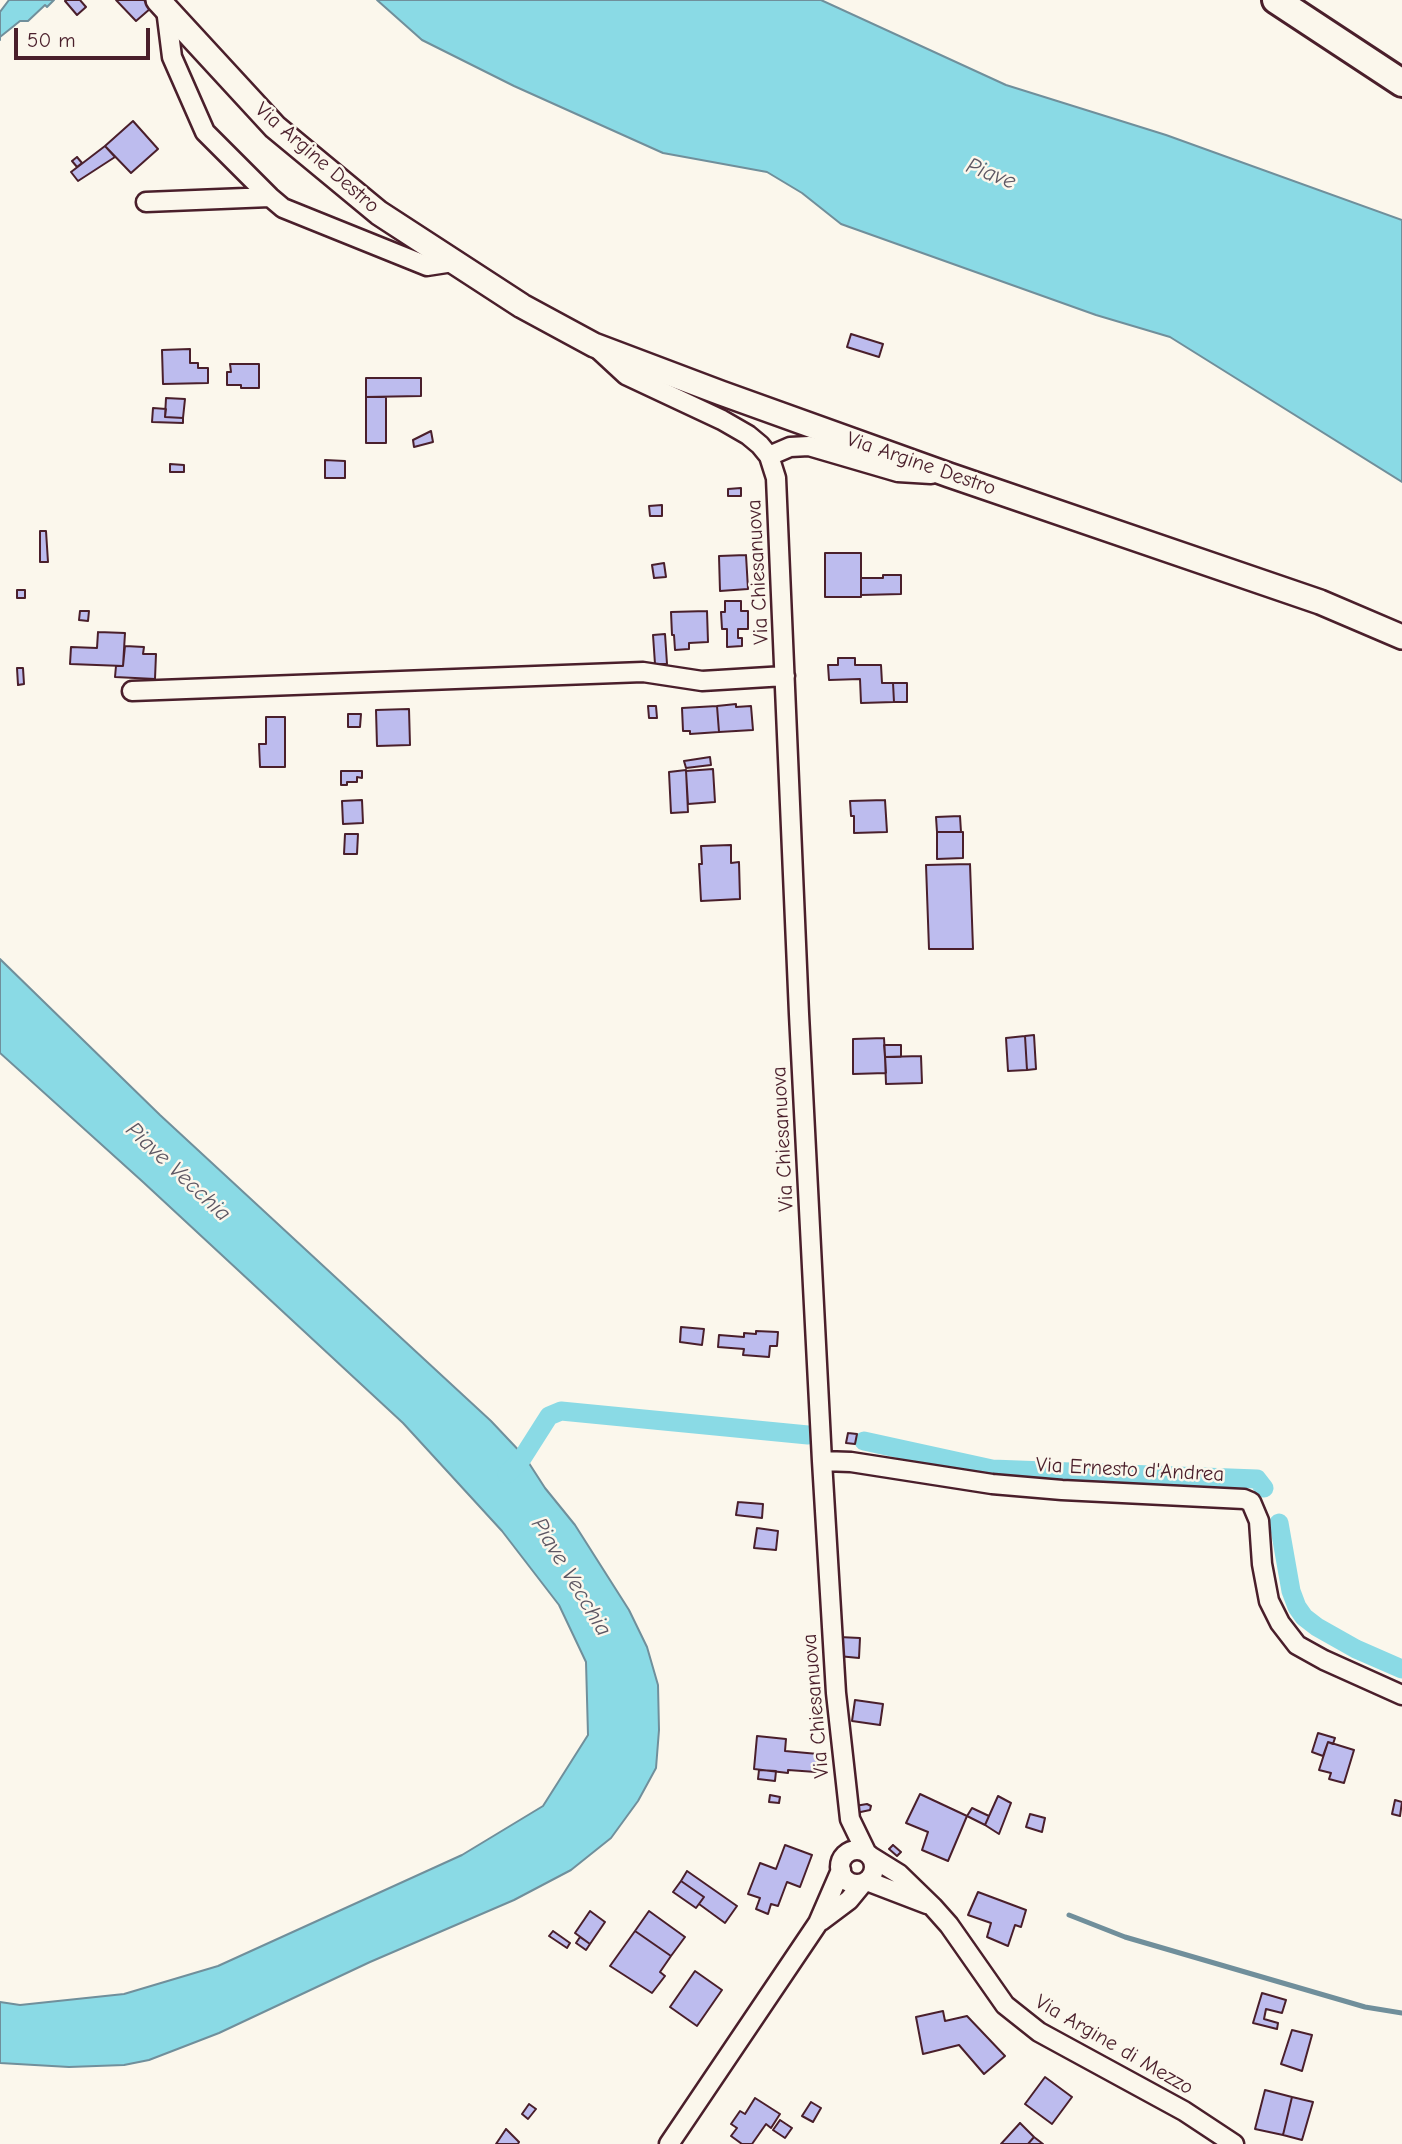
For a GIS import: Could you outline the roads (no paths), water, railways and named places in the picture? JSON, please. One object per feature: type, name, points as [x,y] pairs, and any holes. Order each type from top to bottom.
[{"type":"main road","points":[[1276,0],[1402,83]]},
{"type":"street","name":"Via Argine Destro","points":[[162,4],[172,57],[205,132],[270,197],[283,208],[427,266],[453,262]]},
{"type":"street","name":"Via Argine Destro","points":[[162,4],[275,127],[379,213],[522,306],[594,345],[949,475],[1320,602],[1402,637]]},
{"type":"street","points":[[146,202],[270,197]]},
{"type":"street","points":[[594,345],[626,375],[722,420],[748,435],[769,456],[790,447],[809,446],[898,472],[949,475]]},
{"type":"street","name":"Via Chiesanuova","points":[[669,2144],[818,1923],[843,1863],[850,1819],[836,1693],[822,1461],[799,1014],[778,503],[776,478],[769,456]]},
{"type":"street","points":[[132,691],[643,671],[702,681],[785,676]]},
{"type":"street","name":"Via Ernesto d'Andrea","points":[[822,1461],[851,1462],[1003,1485],[1244,1499],[1251,1502],[1259,1521],[1262,1564],[1269,1601],[1280,1623],[1297,1646],[1402,1695]]},
{"type":"street","name":"Via Chiesanuova","points":[[850,1819],[868,1854]]},
{"type":"street","points":[[857,1850],[868,1854],[874,1867],[871,1877],[865,1882],[849,1882],[844,1877],[843,1863],[857,1850]]},
{"type":"street","name":"Via Argine di Mezzo","points":[[868,1854],[899,1874],[933,1907],[949,1925],[1005,2006],[1039,2032],[1184,2111],[1234,2144]]},
{"type":"street","name":"Via Chiesanuova","points":[[818,1923],[849,1900],[865,1882]]},
{"type":"street","name":"Via Argine di Mezzo","points":[[865,1882],[933,1907]]},
{"type":"water","points":[[9,0],[54,0],[28,21],[20,21],[0,37],[0,12]]},
{"type":"water","name":"Piave","points":[[377,0],[821,0],[1006,85],[1166,135],[1402,220],[1402,482],[1170,337],[1096,315],[841,224],[802,193],[767,172],[663,153],[514,86],[422,40]]},
{"type":"water","name":"Piave Vecchia","points":[[0,959],[160,1115],[491,1421],[525,1457],[545,1488],[575,1525],[629,1610],[647,1647],[658,1685],[656,1768],[638,1801],[611,1838],[571,1870],[514,1900],[370,1962],[219,2033],[149,2060],[124,2065],[69,2067],[0,2063],[0,2002],[20,2005],[124,1994],[218,1966],[462,1855],[543,1806],[588,1735],[586,1662],[559,1605],[502,1531],[403,1423],[0,1053]]},
{"type":"waterway","points":[[507,1474],[521,1460],[549,1416],[561,1411],[808,1435]]},
{"type":"waterway","points":[[864,1441],[992,1469],[1257,1479],[1264,1488]]},
{"type":"waterway","points":[[1279,1523],[1291,1591],[1304,1617],[1356,1649],[1402,1669]]},
{"type":"waterway","points":[[1069,1915],[1125,1937],[1365,2007],[1402,2013]]}]
